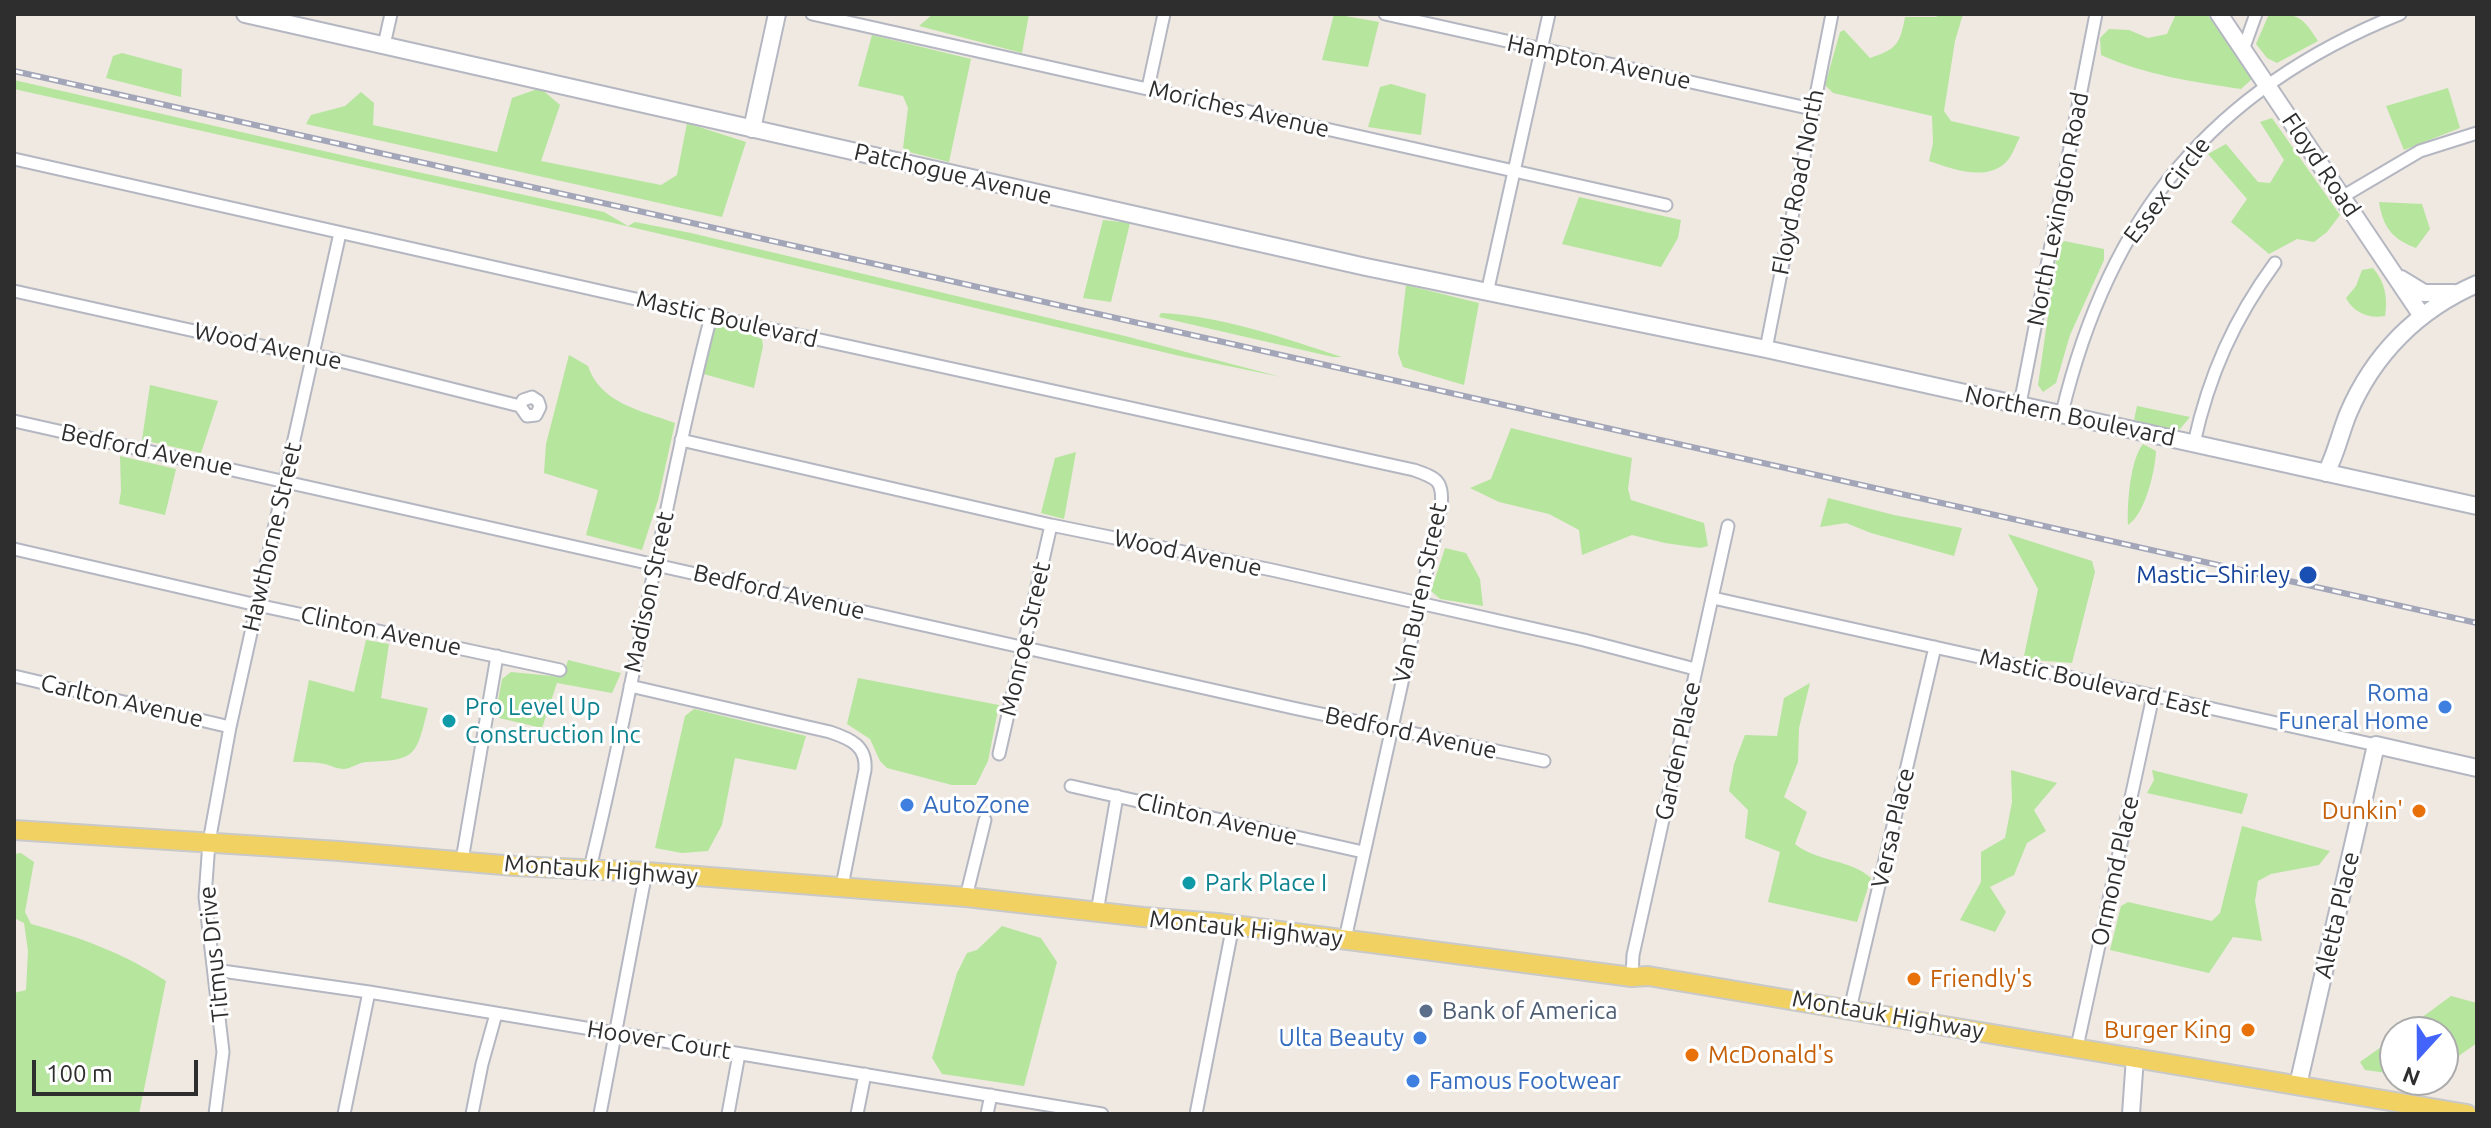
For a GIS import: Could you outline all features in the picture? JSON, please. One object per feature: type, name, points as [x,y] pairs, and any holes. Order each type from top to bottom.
[{"type":"main road","name":"Montauk Highway","points":[[14,830],[842,886],[1233,925],[1632,977],[1648,976],[2467,1114]]},
{"type":"main road","points":[[2376,1098],[2394,1114]]},
{"type":"street","name":"Patchogue Avenue","points":[[245,14],[1487,293],[1663,329]]},
{"type":"street","points":[[384,45],[391,14]]},
{"type":"street","points":[[752,129],[777,14]]},
{"type":"street","name":"Moriches Avenue","points":[[812,14],[1666,205]]},
{"type":"street","points":[[1148,88],[1164,14]]},
{"type":"street","name":"Hampton Avenue","points":[[1385,14],[1812,109]]},
{"type":"street","points":[[1487,293],[1549,14]]},
{"type":"street","name":"Floyd Road North","points":[[1766,349],[1832,14]]},
{"type":"street","name":"North Lexington Road","points":[[2020,404],[2096,14]]},
{"type":"street","name":"Floyd Road","points":[[2219,14],[2422,316]]},
{"type":"street","points":[[2243,50],[2256,14]]},
{"type":"street","name":"Essex Circle","points":[[2062,413],[2083,334],[2115,263],[2137,222],[2202,139],[2266,85],[2329,48],[2400,14]]},
{"type":"street","points":[[2342,197],[2420,151],[2477,133]]},
{"type":"street","name":"Mastic Boulevard","points":[[14,159],[1414,470],[1438,482]]},
{"type":"street","name":"Hawthorne Street","points":[[209,842],[230,727],[340,233]]},
{"type":"street","points":[[2194,443],[2205,396],[2220,355],[2249,300],[2275,263]]},
{"type":"street","points":[[2394,273],[2424,293],[2460,292]]},
{"type":"street","points":[[2326,473],[2349,412],[2367,376],[2390,345],[2422,316],[2477,284]]},
{"type":"street","name":"Wood Avenue","points":[[14,291],[312,357],[324,357],[520,406]]},
{"type":"street","name":"Madison Street","points":[[590,868],[681,440],[711,316]]},
{"type":"street","name":"Northern Boulevard","points":[[1663,329],[2062,413],[2477,506]]},
{"type":"street","name":"Bedford Avenue","points":[[14,421],[1544,761]]},
{"type":"street","name":"Wood Avenue","points":[[681,440],[1051,525],[1272,570],[1584,640],[1695,669]]},
{"type":"street","name":"Van Buren Street","points":[[1345,939],[1441,507],[1443,491],[1438,482]]},
{"type":"street","name":"Monroe Street","points":[[999,754],[1051,525]]},
{"type":"street","name":"Garden Place","points":[[1632,977],[1633,955],[1728,526]]},
{"type":"street","name":"Clinton Avenue","points":[[14,549],[560,670]]},
{"type":"street","name":"Mastic Boulevard East","points":[[1713,598],[2477,768]]},
{"type":"street","name":"Versa Place","points":[[1850,1009],[1935,647]]},
{"type":"street","points":[[462,860],[497,656]]},
{"type":"street","name":"Carlton Avenue","points":[[14,676],[230,727]]},
{"type":"street","points":[[630,686],[830,732],[855,742],[866,758],[865,770],[842,886]]},
{"type":"street","name":"Ormond Place","points":[[2077,1047],[2153,696]]},
{"type":"street","name":"Aletta Place","points":[[2298,1085],[2376,745]]},
{"type":"street","name":"Clinton Avenue","points":[[1071,786],[1363,852]]},
{"type":"street","points":[[1097,912],[1117,796]]},
{"type":"street","points":[[966,897],[985,820]]},
{"type":"street","name":"Titmus Drive","points":[[209,842],[205,897],[223,1052],[215,1114]]},
{"type":"street","points":[[600,1114],[646,872]]},
{"type":"street","points":[[1196,1114],[1233,925]]},
{"type":"street","name":"Hoover Court","points":[[215,970],[369,992],[1102,1114]]},
{"type":"street","points":[[344,1114],[369,992]]},
{"type":"street","points":[[472,1114],[496,1014]]},
{"type":"street","points":[[728,1114],[739,1054]]},
{"type":"street","points":[[2131,1114],[2135,1057]]},
{"type":"street","points":[[857,1114],[865,1074]]},
{"type":"street","points":[[987,1114],[991,1095]]},
{"type":"green space","points":[[933,14],[1029,14],[1022,53],[919,26]]},
{"type":"green space","points":[[1334,14],[1379,22],[1368,67],[1322,60]]},
{"type":"green space","points":[[1941,14],[1963,14],[1955,41],[1944,111],[1951,121],[2020,137],[2008,160],[1991,171],[1970,172],[1929,161],[1933,143],[1932,116],[1833,93],[1825,85],[1840,32],[1844,30],[1870,58],[1896,44],[1905,17],[1936,17]]},
{"type":"green space","points":[[2176,14],[2207,14],[2252,79],[2241,89],[2205,84],[2152,73],[2101,55],[2100,38],[2109,29],[2129,30],[2148,38],[2167,34]]},
{"type":"green space","points":[[2269,14],[2299,18],[2318,41],[2277,63],[2267,58],[2256,44]]},
{"type":"green space","points":[[872,35],[971,59],[949,162],[903,148],[908,108],[903,96],[858,86]]},
{"type":"green space","points":[[122,53],[182,69],[181,97],[106,78],[113,56]]},
{"type":"green space","points":[[14,80],[604,212],[628,226],[635,222],[691,233],[1125,336],[1281,377],[588,217],[14,89]]},
{"type":"green space","points":[[1391,84],[1426,94],[1421,135],[1368,127],[1380,87]]},
{"type":"green space","points":[[540,88],[560,105],[541,161],[661,185],[677,175],[687,123],[746,142],[722,217],[306,124],[311,115],[345,106],[361,92],[374,103],[373,125],[497,152],[512,98]]},
{"type":"green space","points":[[2448,88],[2460,128],[2404,150],[2386,106]]},
{"type":"green space","points":[[2272,118],[2340,215],[2327,232],[2314,242],[2297,239],[2269,254],[2231,222],[2247,199],[2208,154],[2226,144],[2258,182],[2270,183],[2284,160],[2260,122]]},
{"type":"green space","points":[[1579,197],[1681,220],[1678,238],[1661,267],[1562,244]]},
{"type":"green space","points":[[2379,202],[2422,204],[2430,229],[2416,248],[2390,231]]},
{"type":"green space","points":[[1103,220],[1130,223],[1111,302],[1083,298]]},
{"type":"green space","points":[[2064,241],[2104,249],[2104,260],[2070,335],[2056,383],[2043,392],[2038,385],[2058,246]]},
{"type":"green space","points":[[2373,268],[2385,290],[2385,316],[2362,314],[2346,298],[2356,286],[2362,270]]},
{"type":"green space","points":[[1406,285],[1479,303],[1464,385],[1403,367],[1398,353]]},
{"type":"green space","points":[[1161,313],[1230,323],[1342,357],[1159,317]]},
{"type":"green space","points":[[728,326],[762,339],[754,388],[700,373],[715,328]]},
{"type":"green space","points":[[569,355],[588,366],[594,379],[612,397],[675,423],[658,500],[642,550],[586,535],[598,490],[544,473],[546,444]]},
{"type":"green space","points":[[150,385],[218,401],[201,453],[142,440]]},
{"type":"green space","points":[[2137,406],[2190,417],[2180,429],[2174,431],[2134,420]]},
{"type":"green space","points":[[1511,428],[1632,458],[1628,489],[1631,500],[1704,523],[1708,546],[1700,548],[1665,543],[1632,535],[1582,555],[1579,530],[1549,514],[1499,502],[1470,488],[1491,479]]},
{"type":"green space","points":[[2143,444],[2156,451],[2154,470],[2144,502],[2128,525],[2132,471]]},
{"type":"green space","points":[[1076,452],[1064,519],[1041,513],[1055,458]]},
{"type":"green space","points":[[120,456],[176,469],[165,515],[119,504]]},
{"type":"green space","points":[[1828,498],[1962,528],[1954,556],[1846,523],[1820,527]]},
{"type":"green space","points":[[2008,534],[2092,561],[2095,572],[2072,663],[2032,660],[2024,656],[2038,589]]},
{"type":"green space","points":[[1445,548],[1466,553],[1480,579],[1483,606],[1440,599],[1431,591]]},
{"type":"green space","points":[[366,640],[389,644],[381,698],[428,708],[417,746],[405,757],[364,762],[346,769],[321,763],[293,762],[309,680],[354,692]]},
{"type":"green space","points":[[568,660],[621,673],[612,693],[557,683],[542,728],[495,717],[502,679],[511,672],[563,677]]},
{"type":"green space","points":[[858,678],[999,705],[988,761],[976,785],[952,785],[887,768],[880,761],[870,739],[847,724]]},
{"type":"green space","points":[[1810,683],[1799,728],[1798,762],[1784,797],[1807,812],[1795,844],[1813,854],[1853,867],[1871,878],[1857,922],[1768,902],[1780,852],[1745,838],[1748,810],[1729,791],[1734,764],[1745,735],[1777,736],[1784,698]]},
{"type":"green space","points":[[694,709],[806,736],[796,770],[735,758],[722,825],[708,851],[682,853],[655,848],[685,716]]},
{"type":"green space","points":[[2011,770],[2057,783],[2034,810],[2046,831],[2027,843],[2014,875],[1990,887],[2006,912],[1995,932],[1960,920],[1981,882],[1981,852],[2005,838],[2012,802]]},
{"type":"green space","points":[[2152,770],[2248,794],[2242,814],[2147,793],[2154,780]]},
{"type":"green space","points":[[2242,826],[2330,851],[2319,865],[2271,874],[2258,881],[2255,901],[2262,941],[2233,937],[2209,973],[2110,950],[2121,906],[2128,902],[2212,921],[2220,913]]},
{"type":"green space","points":[[21,853],[34,862],[25,912],[31,924],[101,947],[166,981],[139,1114],[14,1114],[14,993],[26,990],[28,951],[24,923],[14,918],[14,854]]},
{"type":"green space","points":[[1002,926],[1041,938],[1057,962],[1024,1086],[942,1074],[932,1058],[957,973],[967,953],[977,950]]},
{"type":"green space","points":[[2451,996],[2477,1003],[2477,1043],[2459,1056],[2459,1016],[2424,1016]]},
{"type":"green space","points":[[2379,1048],[2379,1072],[2365,1070],[2360,1062]]},
{"type":"railway","points":[[14,71],[2477,623]]},
{"type":"place","name":"Mastic–Shirley","points":[[2308,575]]},
{"type":"place","name":"Roma Funeral Home","points":[[2445,707]]},
{"type":"place","name":"Pro Level Up Construction Inc","points":[[449,721]]},
{"type":"place","name":"AutoZone","points":[[907,805]]},
{"type":"place","name":"Dunkin'","points":[[2419,811]]},
{"type":"place","name":"Park Place I","points":[[1189,883]]},
{"type":"place","name":"Friendly's","points":[[1914,979]]},
{"type":"place","name":"Bank of America","points":[[1426,1011]]},
{"type":"place","name":"Burger King","points":[[2248,1030]]},
{"type":"place","name":"Ulta Beauty","points":[[1420,1038]]},
{"type":"place","name":"McDonald's","points":[[1692,1055]]},
{"type":"place","name":"Famous Footwear","points":[[1413,1081]]}]
